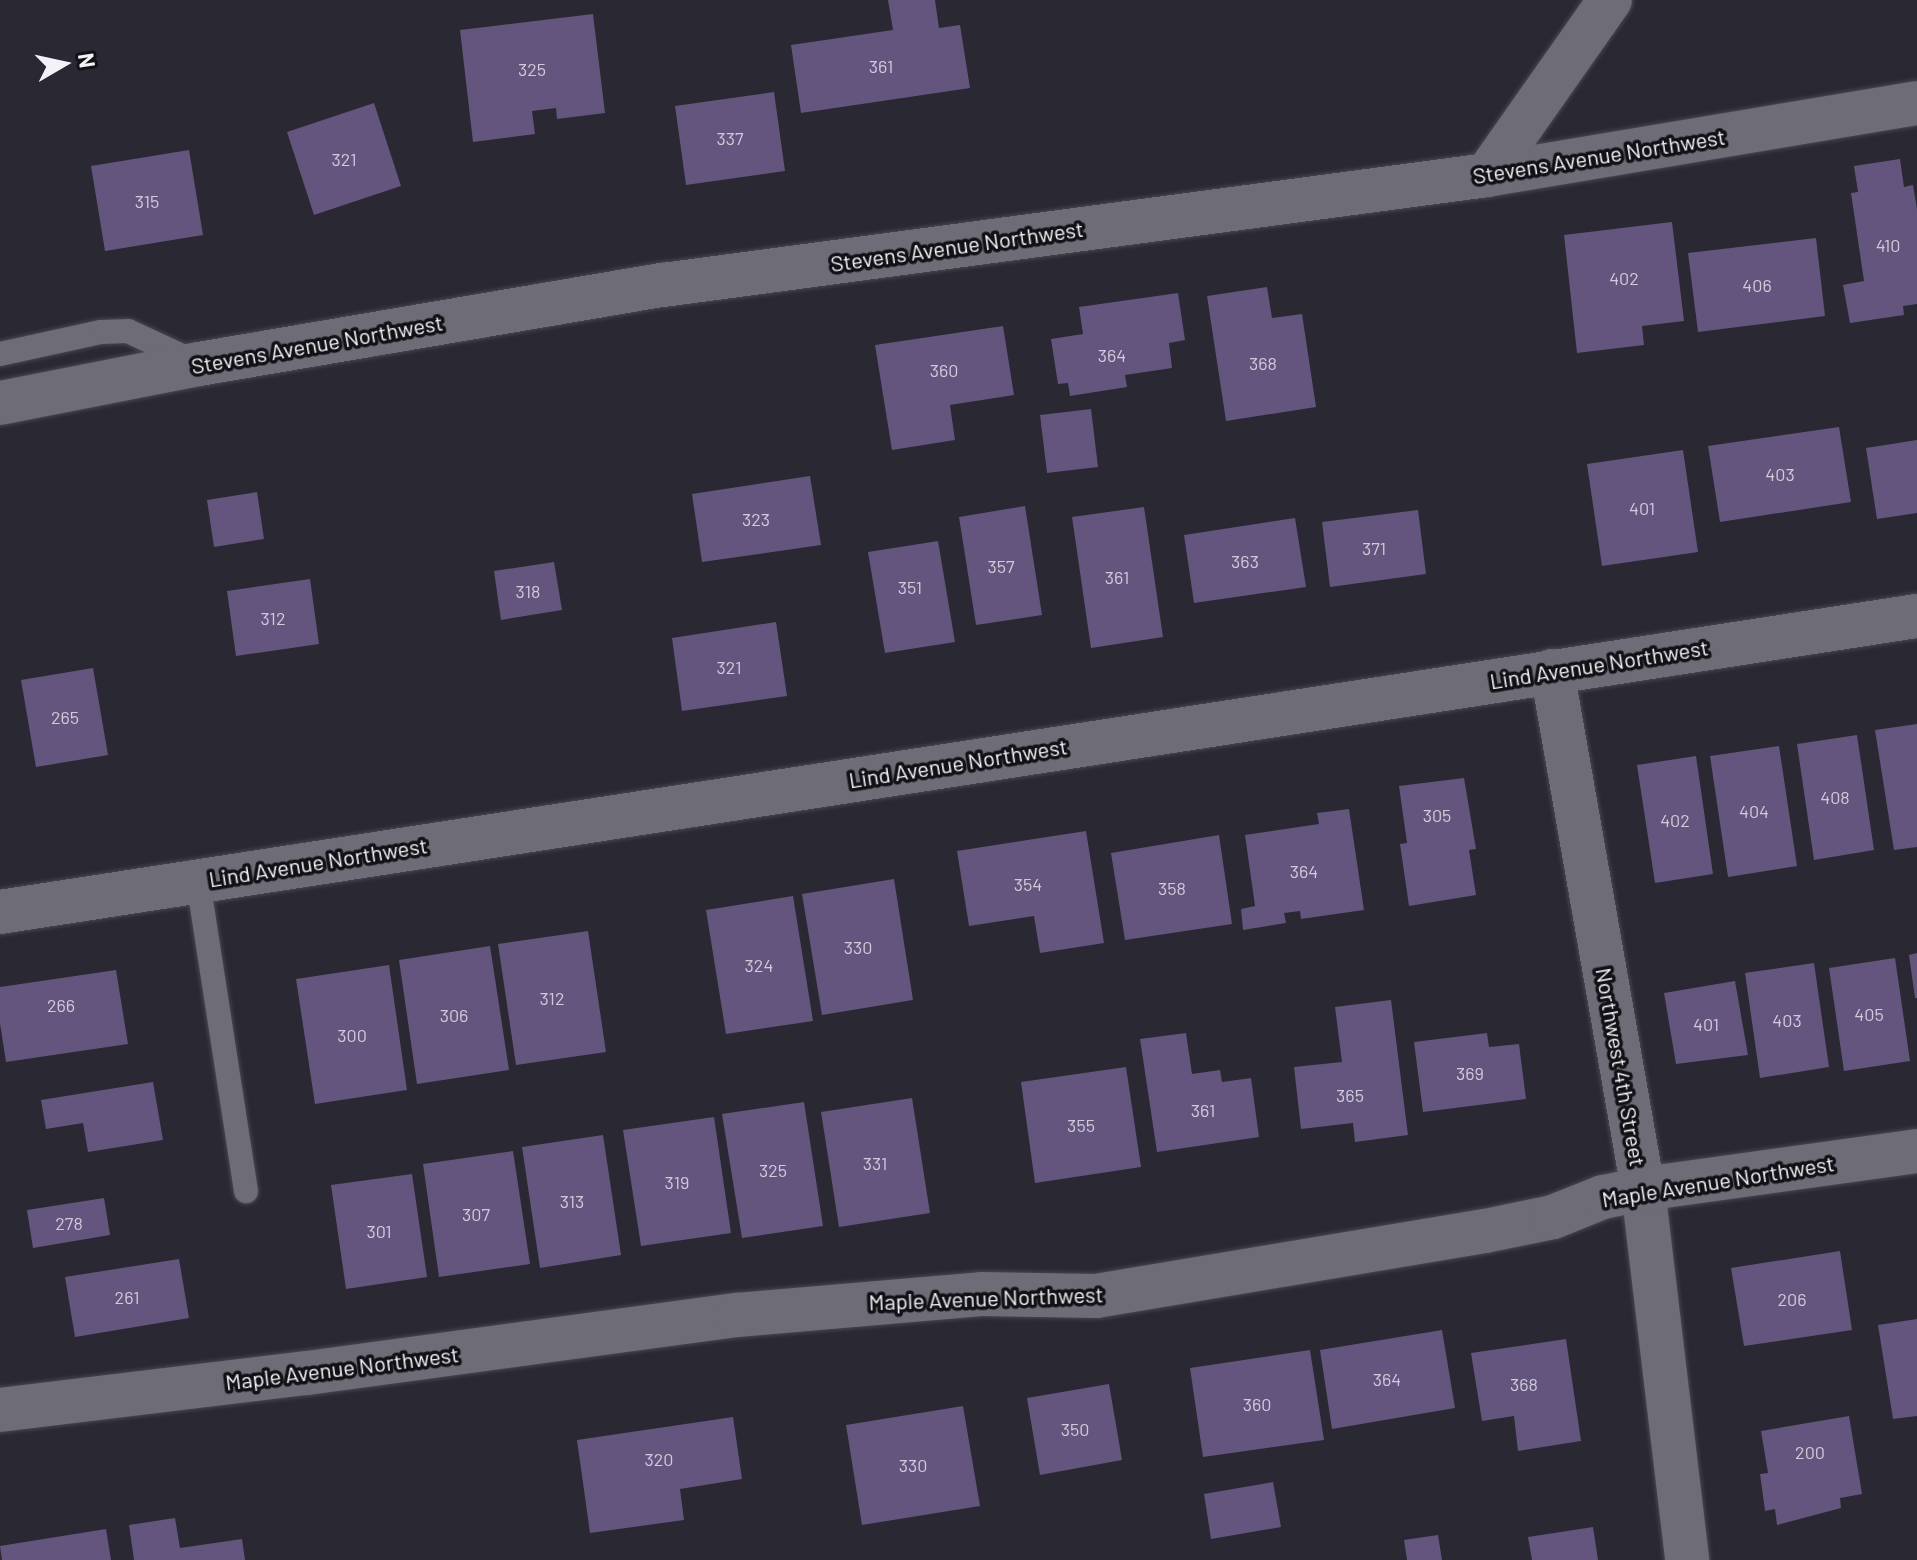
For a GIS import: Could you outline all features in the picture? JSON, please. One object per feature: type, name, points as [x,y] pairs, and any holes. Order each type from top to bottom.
[{"type":"street","points":[[1487,175],[1610,0]]},
{"type":"street","name":"Stevens Avenue Northwest","points":[[0,403],[199,364],[663,285],[1487,175],[1917,103]]},
{"type":"street","name":"Lind Avenue Northwest","points":[[0,912],[1917,616]]},
{"type":"street","name":"Northwest 4th Street","points":[[1552,671],[1643,1189],[1687,1560]]},
{"type":"street","name":"Maple Avenue Northwest","points":[[0,1410],[307,1373],[737,1315],[981,1294],[1096,1296],[1485,1231],[1553,1217],[1603,1197],[1643,1189],[1917,1151]]},
{"type":"lane","points":[[0,354],[101,332],[128,331],[199,364]]},
{"type":"lane","points":[[198,881],[246,1191]]},
{"type":"building","points":[[888,0],[935,0],[939,28],[960,25],[970,88],[801,113],[791,45],[893,30]]},
{"type":"building","points":[[593,14],[605,113],[557,119],[556,108],[532,111],[535,134],[473,142],[460,30]]},
{"type":"building","points":[[774,92],[785,171],[686,185],[675,106]]},
{"type":"building","points":[[374,103],[401,186],[314,215],[287,132]]},
{"type":"building","points":[[189,150],[203,235],[105,251],[91,166]]},
{"type":"building","points":[[1900,159],[1904,187],[1913,185],[1917,209],[1917,304],[1903,306],[1904,315],[1850,323],[1843,285],[1864,281],[1851,193],[1858,192],[1854,166]]},
{"type":"building","points":[[1672,222],[1684,321],[1642,326],[1644,345],[1577,353],[1564,235]]},
{"type":"building","points":[[1816,238],[1825,316],[1698,332],[1688,253]]},
{"type":"building","points":[[1267,287],[1272,318],[1302,314],[1316,407],[1226,421],[1207,296]]},
{"type":"building","points":[[1178,293],[1185,340],[1169,343],[1172,368],[1125,375],[1127,387],[1070,396],[1068,383],[1058,384],[1051,339],[1083,334],[1079,307]]},
{"type":"building","points":[[1003,326],[1014,395],[950,405],[955,440],[892,450],[875,345]]},
{"type":"building","points":[[1091,409],[1098,467],[1047,473],[1040,415]]},
{"type":"building","points":[[1839,427],[1851,502],[1720,522],[1708,446]]},
{"type":"building","points":[[1917,440],[1917,513],[1877,519],[1866,448]]},
{"type":"building","points":[[1683,450],[1698,552],[1602,566],[1587,464]]},
{"type":"building","points":[[810,476],[821,545],[702,562],[692,494]]},
{"type":"building","points":[[257,492],[264,539],[214,547],[207,500]]},
{"type":"building","points":[[1025,506],[1042,615],[976,625],[959,517]]},
{"type":"building","points":[[1144,507],[1163,637],[1091,648],[1072,517]]},
{"type":"building","points":[[1418,510],[1426,574],[1330,587],[1322,522]]},
{"type":"building","points":[[1295,518],[1306,587],[1194,603],[1184,535]]},
{"type":"building","points":[[938,541],[955,642],[885,653],[868,552]]},
{"type":"building","points":[[554,562],[562,610],[501,620],[494,571]]},
{"type":"building","points":[[310,579],[319,644],[236,656],[227,591]]},
{"type":"building","points":[[776,622],[787,696],[682,711],[672,638]]},
{"type":"building","points":[[93,668],[108,755],[36,767],[21,680]]},
{"type":"building","points":[[1917,724],[1917,847],[1894,850],[1875,730]]},
{"type":"building","points":[[1857,735],[1874,850],[1814,860],[1797,744]]},
{"type":"building","points":[[1779,746],[1797,866],[1728,877],[1710,756]]},
{"type":"building","points":[[1696,756],[1713,874],[1655,883],[1637,765]]},
{"type":"building","points":[[1464,778],[1476,849],[1469,850],[1476,895],[1409,906],[1400,844],[1407,843],[1399,786]]},
{"type":"building","points":[[1349,809],[1364,910],[1301,919],[1300,911],[1284,913],[1286,923],[1243,930],[1241,909],[1255,906],[1245,835],[1319,824],[1317,813]]},
{"type":"building","points":[[1086,831],[1104,943],[1040,953],[1034,916],[969,926],[957,851]]},
{"type":"building","points":[[1219,835],[1232,924],[1125,940],[1111,853]]},
{"type":"building","points":[[894,879],[913,1000],[822,1015],[802,894]]},
{"type":"building","points":[[793,896],[813,1021],[726,1034],[706,910]]},
{"type":"building","points":[[588,931],[606,1052],[516,1065],[498,944]]},
{"type":"building","points":[[490,946],[509,1070],[417,1084],[399,960]]},
{"type":"building","points":[[1917,953],[1917,998],[1915,998],[1909,955]]},
{"type":"building","points":[[1895,958],[1910,1061],[1844,1071],[1829,968]]},
{"type":"building","points":[[1814,963],[1829,1067],[1760,1078],[1745,973]]},
{"type":"building","points":[[389,965],[407,1090],[315,1104],[296,979]]},
{"type":"building","points":[[116,970],[128,1044],[6,1062],[0,1023],[0,987]]},
{"type":"building","points":[[1735,981],[1748,1055],[1676,1064],[1664,993]]},
{"type":"building","points":[[1391,1000],[1408,1135],[1355,1142],[1353,1123],[1301,1129],[1294,1067],[1342,1062],[1335,1007]]},
{"type":"building","points":[[1186,1033],[1192,1074],[1220,1070],[1222,1082],[1251,1078],[1259,1137],[1157,1152],[1140,1039]]},
{"type":"building","points":[[1487,1033],[1489,1047],[1519,1044],[1526,1099],[1423,1112],[1414,1042]]},
{"type":"building","points":[[1126,1067],[1141,1167],[1035,1183],[1021,1082]]},
{"type":"building","points":[[153,1082],[163,1140],[88,1152],[83,1123],[46,1129],[41,1100]]},
{"type":"building","points":[[912,1098],[930,1213],[839,1227],[821,1112]]},
{"type":"building","points":[[804,1102],[823,1226],[742,1238],[722,1114]]},
{"type":"building","points":[[714,1117],[731,1233],[641,1246],[623,1130]]},
{"type":"building","points":[[603,1135],[621,1255],[540,1268],[522,1147]]},
{"type":"building","points":[[513,1151],[530,1264],[439,1277],[423,1164]]},
{"type":"building","points":[[412,1174],[427,1277],[346,1289],[331,1185]]},
{"type":"building","points":[[104,1198],[110,1235],[33,1248],[27,1210]]},
{"type":"building","points":[[1840,1251],[1852,1330],[1744,1346],[1731,1268]]},
{"type":"building","points":[[179,1259],[189,1318],[75,1337],[65,1277]]},
{"type":"building","points":[[1917,1319],[1917,1416],[1893,1419],[1878,1325]]},
{"type":"building","points":[[1442,1330],[1455,1408],[1332,1429],[1320,1350]]},
{"type":"building","points":[[1566,1339],[1581,1441],[1518,1451],[1514,1416],[1482,1421],[1471,1353]]},
{"type":"building","points":[[1310,1350],[1324,1440],[1203,1457],[1190,1368]]},
{"type":"building","points":[[1109,1384],[1122,1460],[1040,1475],[1027,1398]]},
{"type":"building","points":[[963,1406],[980,1506],[862,1525],[846,1425]]},
{"type":"building","points":[[1849,1416],[1862,1494],[1840,1498],[1841,1508],[1777,1525],[1775,1509],[1765,1511],[1760,1474],[1768,1473],[1761,1431]]},
{"type":"building","points":[[733,1417],[742,1479],[680,1489],[684,1520],[590,1533],[577,1440]]},
{"type":"building","points":[[1273,1482],[1281,1527],[1211,1539],[1204,1494]]},
{"type":"building","points":[[175,1518],[180,1548],[242,1539],[245,1560],[134,1560],[129,1525]]},
{"type":"building","points":[[1593,1527],[1598,1560],[1532,1560],[1528,1537]]},
{"type":"building","points":[[106,1529],[111,1560],[2,1560],[0,1546]]},
{"type":"building","points":[[1438,1535],[1442,1560],[1407,1560],[1404,1540]]}]
